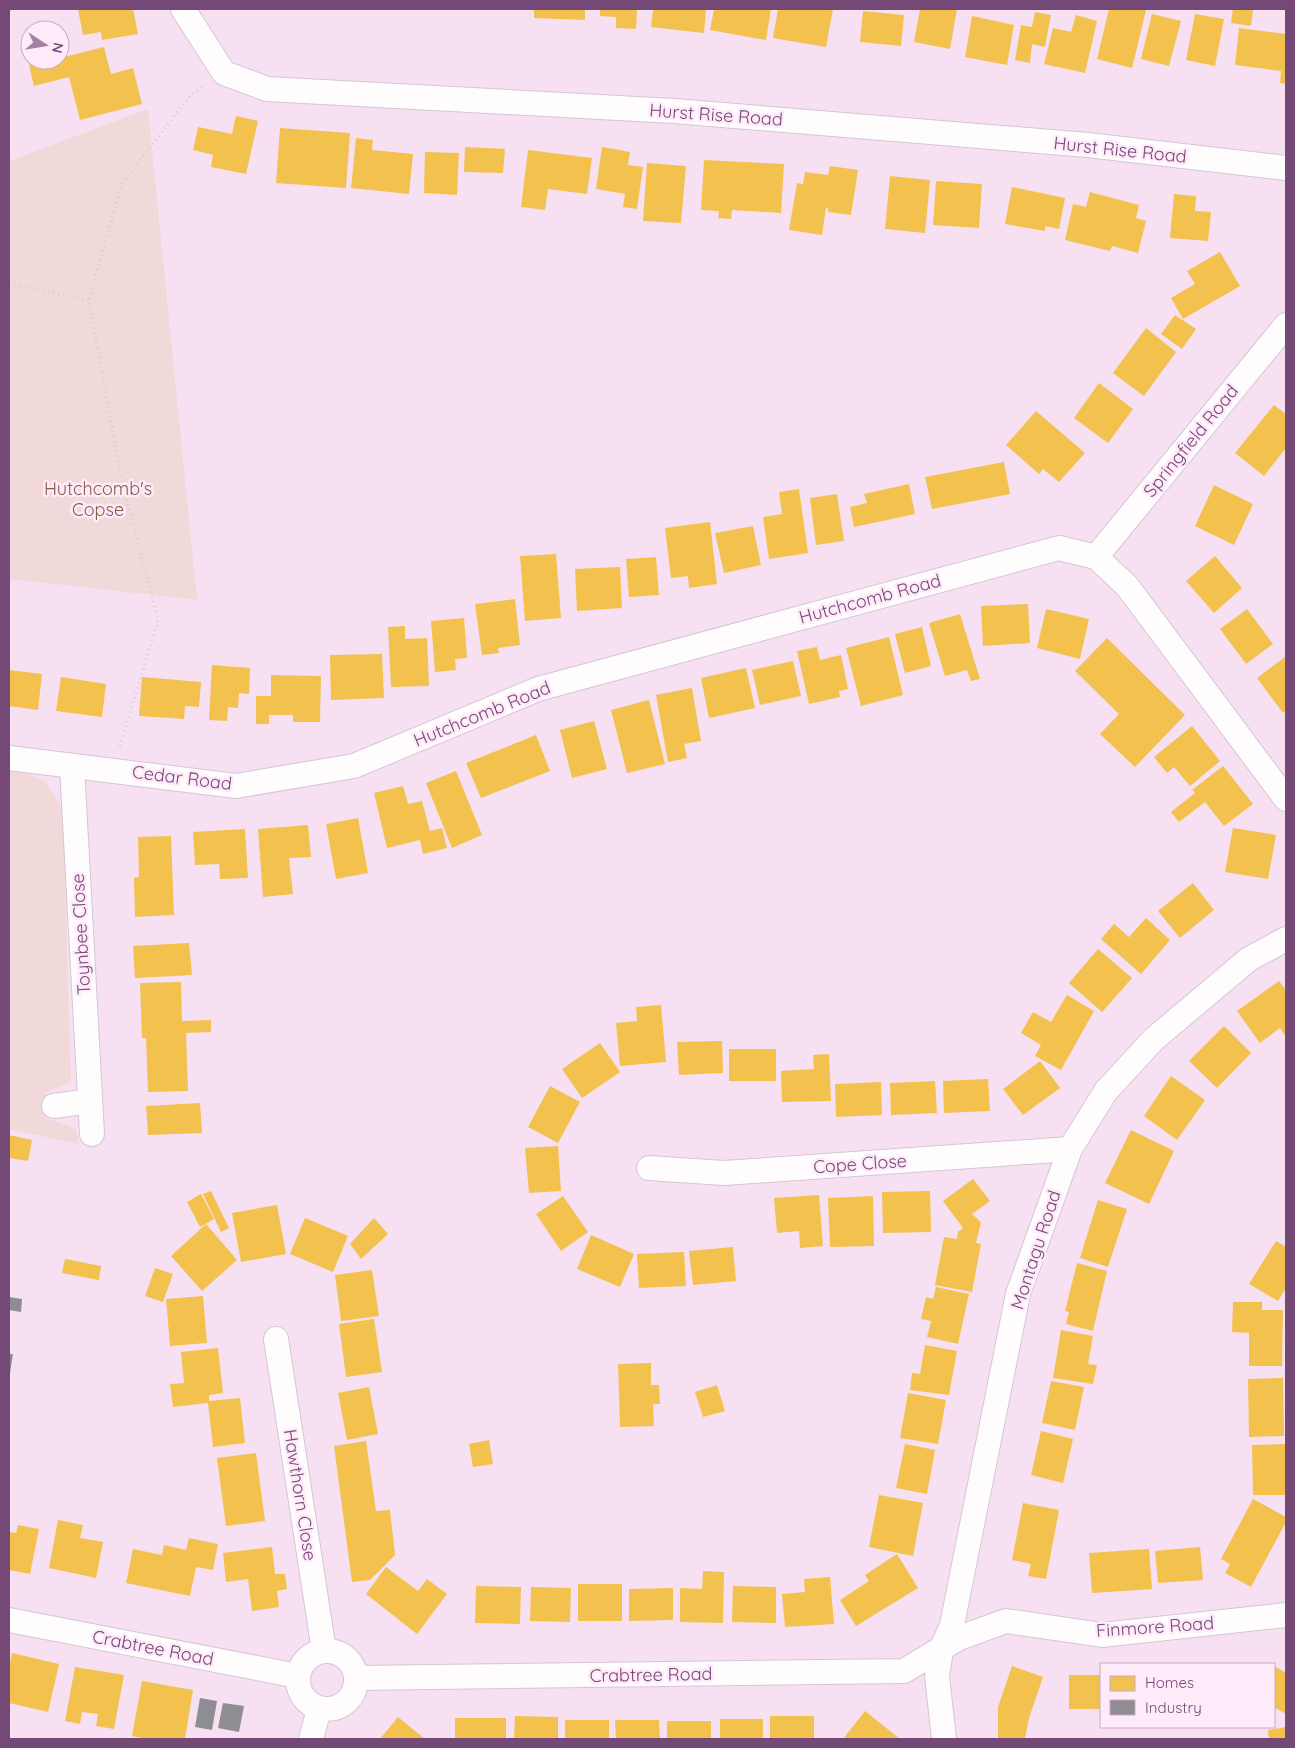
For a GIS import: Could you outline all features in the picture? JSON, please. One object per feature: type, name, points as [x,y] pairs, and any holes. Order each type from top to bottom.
[{"type":"street","points":[[183,9],[224,73]]},
{"type":"street","name":"Hurst Rise Road","points":[[224,73],[267,90],[674,111],[1088,146],[1286,168]]},
{"type":"street","name":"Springfield Road","points":[[1096,557],[1286,325]]},
{"type":"street","name":"Hutchcomb Road","points":[[354,766],[538,688],[1059,548],[1096,557],[1127,586],[1286,799]]},
{"type":"street","name":"Cedar Road","points":[[9,758],[236,786],[354,766]]},
{"type":"street","name":"Toynbee Close","points":[[72,766],[92,1134]]},
{"type":"street","name":"Montagu Road","points":[[944,1739],[938,1676],[941,1650],[952,1625],[1018,1294],[1070,1149],[1106,1091],[1154,1039],[1249,959],[1286,940]]},
{"type":"street","points":[[54,1106],[90,1101]]},
{"type":"street","name":"Cope Close","points":[[649,1168],[724,1173],[1070,1149]]},
{"type":"street","name":"Hawthorn Close","points":[[276,1339],[324,1651]]},
{"type":"street","name":"Finmore Road","points":[[941,1650],[959,1638],[1006,1621],[1102,1635],[1286,1616]]},
{"type":"street","name":"Crabtree Road","points":[[9,1620],[298,1676]]},
{"type":"street","name":"Crabtree Road","points":[[356,1678],[904,1671],[941,1650]]},
{"type":"street","points":[[324,1651],[336,1652],[346,1658],[353,1666],[356,1678],[354,1692],[346,1703],[333,1709],[318,1708],[309,1704],[302,1696],[298,1687],[298,1676],[300,1667],[306,1659],[324,1651]]},
{"type":"street","points":[[311,1739],[318,1708]]},
{"type":"path","points":[[112,770],[158,620],[121,478],[89,300],[122,183],[191,95],[224,73]]},
{"type":"path","points":[[9,284],[89,300]]},
{"type":"shaded area","points":[[9,9],[1286,9],[1286,1739],[9,1739],[9,579],[197,600],[148,110],[9,161]]},
{"type":"green space","name":"Hutchcomb's Copse","points":[[148,109],[197,600],[9,579],[9,161]]},
{"type":"green space","points":[[9,770],[23,772],[45,781],[63,810],[71,1082],[46,1092],[46,1118],[76,1129],[79,1144],[9,1129]]},
{"type":"building: Homes","points":[[78,9],[133,9],[138,34],[102,40],[101,32],[83,35]]},
{"type":"building: Homes","points":[[534,9],[585,9],[585,20],[534,18]]},
{"type":"building: Homes","points":[[600,9],[637,9],[636,29],[616,28],[616,17],[600,16]]},
{"type":"building: Homes","points":[[653,9],[706,9],[704,33],[651,27]]},
{"type":"building: Homes","points":[[714,9],[771,9],[766,40],[710,30]]},
{"type":"building: Homes","points":[[778,9],[833,9],[826,47],[773,38]]},
{"type":"building: Homes","points":[[920,9],[957,9],[950,49],[914,42]]},
{"type":"building: Homes","points":[[1109,9],[1146,10],[1132,68],[1097,59]]},
{"type":"building: Homes","points":[[1233,9],[1253,9],[1251,26],[1231,23]]},
{"type":"building: Homes","points":[[863,11],[904,15],[901,46],[860,42]]},
{"type":"building: Homes","points":[[1035,12],[1051,15],[1045,47],[1032,44],[1030,63],[1015,60],[1021,25],[1032,27]]},
{"type":"building: Homes","points":[[1152,14],[1181,21],[1169,66],[1141,59]]},
{"type":"building: Homes","points":[[1195,14],[1224,19],[1215,66],[1186,60]]},
{"type":"building: Homes","points":[[1076,15],[1097,21],[1085,73],[1044,64],[1053,28],[1071,32]]},
{"type":"building: Homes","points":[[972,16],[1014,25],[1007,65],[965,57]]},
{"type":"building: Homes","points":[[1239,28],[1286,34],[1286,84],[1280,83],[1281,71],[1235,65]]},
{"type":"building: Homes","points":[[104,47],[111,74],[133,68],[142,104],[80,120],[69,77],[34,86],[30,70],[70,70],[70,56]]},
{"type":"building: Homes","points":[[236,116],[258,121],[246,174],[211,167],[213,155],[193,150],[198,127],[232,134]]},
{"type":"building: Homes","points":[[280,128],[350,133],[346,188],[276,183]]},
{"type":"building: Homes","points":[[356,138],[373,140],[372,150],[413,154],[409,194],[351,188]]},
{"type":"building: Homes","points":[[465,147],[505,149],[503,173],[464,172]]},
{"type":"building: Homes","points":[[602,147],[630,152],[628,165],[643,167],[637,209],[623,207],[625,194],[596,189]]},
{"type":"building: Homes","points":[[528,150],[592,158],[587,194],[548,189],[545,210],[521,207]]},
{"type":"building: Homes","points":[[425,152],[459,153],[457,195],[424,193]]},
{"type":"building: Homes","points":[[704,160],[784,164],[781,213],[732,210],[731,219],[718,218],[719,211],[701,210]]},
{"type":"building: Homes","points":[[647,163],[686,166],[681,223],[643,221]]},
{"type":"building: Homes","points":[[830,166],[858,170],[851,215],[828,212],[828,208],[826,208],[822,235],[789,230],[797,183],[803,184],[805,172],[828,175]]},
{"type":"building: Homes","points":[[890,176],[930,180],[925,233],[885,229]]},
{"type":"building: Homes","points":[[936,181],[982,184],[979,228],[933,225]]},
{"type":"building: Homes","points":[[1012,187],[1065,198],[1059,229],[1045,226],[1045,231],[1005,224]]},
{"type":"building: Homes","points":[[1090,192],[1139,205],[1136,218],[1146,221],[1138,253],[1112,246],[1110,251],[1065,240],[1073,204],[1086,207]]},
{"type":"building: Homes","points":[[1174,194],[1196,196],[1195,211],[1211,212],[1208,241],[1170,238]]},
{"type":"building: Homes","points":[[1220,252],[1240,286],[1183,319],[1171,298],[1195,284],[1187,271]]},
{"type":"building: Homes","points":[[1175,315],[1196,329],[1182,349],[1161,334]]},
{"type":"building: Homes","points":[[1146,328],[1176,352],[1144,396],[1113,373]]},
{"type":"building: Homes","points":[[1099,383],[1133,409],[1108,443],[1074,418]]},
{"type":"building: Homes","points":[[1274,405],[1286,414],[1286,448],[1264,476],[1235,453]]},
{"type":"building: Homes","points":[[1036,411],[1085,453],[1059,482],[1043,469],[1039,474],[1006,445]]},
{"type":"building: Homes","points":[[1004,462],[1010,494],[932,509],[925,477]]},
{"type":"building: Homes","points":[[909,484],[915,514],[854,527],[850,507],[867,503],[864,494]]},
{"type":"building: Homes","points":[[1214,485],[1253,504],[1234,545],[1195,526]]},
{"type":"building: Homes","points":[[799,489],[808,553],[769,559],[763,517],[782,514],[779,492]]},
{"type":"building: Homes","points":[[837,494],[844,541],[816,545],[810,498]]},
{"type":"building: Homes","points":[[710,522],[717,584],[689,588],[688,576],[671,578],[665,528]]},
{"type":"building: Homes","points":[[753,526],[761,565],[724,573],[715,533]]},
{"type":"building: Homes","points":[[556,554],[561,618],[525,621],[520,556]]},
{"type":"building: Homes","points":[[1215,556],[1242,588],[1214,613],[1186,581]]},
{"type":"building: Homes","points":[[656,557],[659,595],[629,597],[626,559]]},
{"type":"building: Homes","points":[[620,567],[622,608],[577,611],[575,569]]},
{"type":"building: Homes","points":[[515,599],[520,645],[498,648],[499,653],[482,655],[475,604]]},
{"type":"building: Homes","points":[[1028,604],[1030,643],[983,646],[981,606]]},
{"type":"building: Homes","points":[[1046,609],[1089,619],[1080,659],[1037,648]]},
{"type":"building: Homes","points":[[1247,609],[1273,644],[1246,664],[1220,629]]},
{"type":"building: Homes","points":[[960,614],[980,679],[971,681],[967,670],[945,676],[929,623]]},
{"type":"building: Homes","points":[[464,618],[467,658],[455,659],[456,670],[435,672],[431,621]]},
{"type":"building: Homes","points":[[405,626],[405,639],[427,638],[429,686],[391,687],[388,627]]},
{"type":"building: Homes","points":[[922,627],[931,666],[905,673],[895,634]]},
{"type":"building: Homes","points":[[889,637],[903,695],[861,706],[846,648]]},
{"type":"building: Homes","points":[[1107,638],[1185,715],[1135,767],[1100,734],[1119,714],[1075,671]]},
{"type":"building: Homes","points":[[817,647],[820,660],[841,655],[848,689],[839,691],[840,697],[809,704],[797,651]]},
{"type":"building: Homes","points":[[382,654],[384,698],[331,700],[330,655]]},
{"type":"building: Homes","points":[[1285,657],[1286,710],[1283,713],[1257,678]]},
{"type":"building: Homes","points":[[793,661],[801,696],[760,705],[752,670]]},
{"type":"building: Homes","points":[[212,665],[250,668],[249,694],[239,693],[238,708],[228,707],[227,721],[209,720]]},
{"type":"building: Homes","points":[[746,668],[755,708],[709,718],[701,678]]},
{"type":"building: Homes","points":[[9,670],[42,674],[38,710],[9,706]]},
{"type":"building: Homes","points":[[271,675],[321,676],[320,722],[293,722],[293,715],[269,715],[269,724],[256,724],[256,696],[271,696]]},
{"type":"building: Homes","points":[[61,677],[106,684],[102,717],[56,711]]},
{"type":"building: Homes","points":[[142,677],[201,682],[199,707],[185,706],[184,719],[139,716]]},
{"type":"building: Homes","points":[[692,688],[701,741],[684,744],[687,758],[668,762],[656,695]]},
{"type":"building: Homes","points":[[649,700],[665,764],[627,773],[611,710]]},
{"type":"building: Homes","points":[[594,721],[607,769],[572,778],[560,730]]},
{"type":"building: Homes","points":[[1192,726],[1220,761],[1190,786],[1174,767],[1167,773],[1154,757]]},
{"type":"building: Homes","points":[[536,735],[550,771],[481,798],[466,763]]},
{"type":"building: Homes","points":[[1223,766],[1253,804],[1224,826],[1205,802],[1179,822],[1171,812],[1195,793],[1192,790]]},
{"type":"building: Homes","points":[[456,771],[482,835],[452,848],[426,783]]},
{"type":"building: Homes","points":[[403,786],[408,804],[422,801],[430,831],[442,828],[447,848],[423,854],[420,840],[387,848],[374,793]]},
{"type":"building: Homes","points":[[358,818],[368,873],[336,879],[326,824]]},
{"type":"building: Homes","points":[[308,825],[311,857],[289,858],[293,894],[263,897],[258,829]]},
{"type":"building: Homes","points":[[1233,828],[1276,835],[1268,879],[1225,872]]},
{"type":"building: Homes","points":[[245,829],[248,878],[220,879],[219,864],[195,865],[193,832]]},
{"type":"building: Homes","points":[[171,836],[174,915],[135,917],[134,878],[139,877],[138,837]]},
{"type":"building: Homes","points":[[1193,883],[1214,910],[1180,938],[1158,911]]},
{"type":"building: Homes","points":[[1146,918],[1170,940],[1141,974],[1101,939],[1114,924],[1129,937]]},
{"type":"building: Homes","points":[[189,943],[192,975],[135,978],[133,946]]},
{"type":"building: Homes","points":[[1098,949],[1132,978],[1102,1012],[1069,983]]},
{"type":"building: Homes","points":[[1279,981],[1286,990],[1286,1037],[1280,1028],[1260,1043],[1237,1011]]},
{"type":"building: Homes","points":[[181,982],[182,1021],[211,1020],[211,1032],[186,1033],[188,1091],[148,1092],[146,1038],[142,1038],[140,983]]},
{"type":"building: Homes","points":[[1067,995],[1094,1011],[1061,1070],[1035,1056],[1041,1045],[1021,1033],[1033,1012],[1051,1022]]},
{"type":"building: Homes","points":[[661,1005],[666,1062],[620,1066],[616,1023],[637,1021],[636,1007]]},
{"type":"building: Homes","points":[[1224,1026],[1251,1053],[1217,1088],[1189,1061]]},
{"type":"building: Homes","points":[[722,1041],[723,1073],[679,1075],[677,1042]]},
{"type":"building: Homes","points":[[600,1043],[620,1072],[582,1098],[562,1069]]},
{"type":"building: Homes","points":[[729,1049],[776,1049],[776,1081],[729,1081]]},
{"type":"building: Homes","points":[[829,1054],[831,1101],[782,1102],[781,1071],[814,1069],[813,1055]]},
{"type":"building: Homes","points":[[1040,1061],[1060,1088],[1023,1115],[1003,1089]]},
{"type":"building: Homes","points":[[1171,1076],[1205,1100],[1177,1140],[1144,1116]]},
{"type":"building: Homes","points":[[988,1079],[990,1111],[944,1113],[943,1081]]},
{"type":"building: Homes","points":[[935,1081],[937,1113],[891,1115],[890,1083]]},
{"type":"building: Homes","points":[[881,1082],[882,1115],[836,1117],[835,1084]]},
{"type":"building: Homes","points":[[550,1086],[580,1102],[558,1143],[528,1127]]},
{"type":"building: Homes","points":[[200,1103],[202,1133],[148,1135],[146,1106]]},
{"type":"building: Homes","points":[[1131,1130],[1174,1151],[1149,1204],[1105,1183]]},
{"type":"building: Homes","points":[[9,1135],[32,1140],[28,1161],[9,1158]]},
{"type":"building: Homes","points":[[558,1146],[561,1191],[529,1193],[525,1148]]},
{"type":"building: Homes","points":[[973,1179],[990,1201],[972,1214],[981,1222],[976,1243],[981,1244],[972,1292],[935,1285],[944,1237],[957,1239],[958,1232],[963,1228],[943,1201]]},
{"type":"building: Homes","points":[[211,1191],[229,1228],[221,1232],[203,1194]]},
{"type":"building: Homes","points":[[930,1191],[931,1232],[883,1233],[882,1192]]},
{"type":"building: Homes","points":[[201,1194],[214,1219],[200,1227],[187,1202]]},
{"type":"building: Homes","points":[[819,1195],[823,1246],[800,1248],[799,1231],[777,1233],[774,1198]]},
{"type":"building: Homes","points":[[563,1196],[588,1232],[561,1251],[536,1214]]},
{"type":"building: Homes","points":[[873,1196],[874,1246],[830,1247],[828,1198]]},
{"type":"building: Homes","points":[[1098,1200],[1127,1209],[1108,1267],[1080,1258]]},
{"type":"building: Homes","points":[[277,1205],[286,1254],[241,1262],[232,1213]]},
{"type":"building: Homes","points":[[305,1218],[348,1236],[333,1272],[290,1254]]},
{"type":"building: Homes","points":[[374,1218],[388,1234],[361,1259],[350,1244]]},
{"type":"building: Homes","points":[[206,1224],[237,1260],[202,1291],[171,1256]]},
{"type":"building: Homes","points":[[591,1235],[634,1254],[620,1287],[577,1269]]},
{"type":"building: Homes","points":[[1276,1241],[1286,1247],[1286,1288],[1278,1301],[1249,1284]]},
{"type":"building: Homes","points":[[733,1247],[736,1281],[693,1285],[689,1251]]},
{"type":"building: Homes","points":[[684,1252],[686,1286],[639,1288],[637,1254]]},
{"type":"building: Homes","points":[[65,1259],[101,1266],[99,1280],[62,1273]]},
{"type":"building: Homes","points":[[1077,1263],[1107,1271],[1093,1331],[1066,1324],[1069,1312],[1065,1311]]},
{"type":"building: Homes","points":[[155,1268],[173,1274],[163,1302],[145,1296]]},
{"type":"building: Homes","points":[[372,1270],[379,1316],[341,1321],[335,1275]]},
{"type":"building: Homes","points":[[936,1287],[969,1294],[958,1344],[927,1337],[931,1321],[921,1319],[926,1297],[933,1299]]},
{"type":"building: Homes","points":[[203,1296],[207,1343],[170,1346],[166,1299]]},
{"type":"building: Homes","points":[[1233,1302],[1262,1302],[1262,1310],[1283,1310],[1282,1366],[1249,1366],[1249,1333],[1232,1332]]},
{"type":"building: Homes","points":[[374,1319],[382,1372],[346,1377],[339,1324]]},
{"type":"building: Homes","points":[[1061,1330],[1093,1336],[1088,1364],[1097,1365],[1093,1384],[1053,1378]]},
{"type":"building: Homes","points":[[925,1345],[957,1351],[949,1395],[910,1390],[912,1373],[920,1374]]},
{"type":"building: Homes","points":[[218,1348],[223,1393],[209,1395],[209,1401],[240,1398],[245,1443],[213,1447],[208,1403],[173,1407],[170,1384],[184,1383],[181,1352]]},
{"type":"building: Homes","points":[[651,1363],[651,1385],[659,1385],[660,1404],[653,1404],[654,1426],[620,1427],[618,1364]]},
{"type":"building: Homes","points":[[1283,1378],[1284,1436],[1249,1437],[1248,1379]]},
{"type":"building: Homes","points":[[1051,1381],[1084,1387],[1075,1430],[1042,1423]]},
{"type":"building: Homes","points":[[717,1385],[725,1411],[703,1417],[695,1392]]},
{"type":"building: Homes","points":[[369,1387],[378,1434],[347,1440],[338,1393]]},
{"type":"building: Homes","points":[[908,1393],[946,1400],[938,1444],[900,1438]]},
{"type":"building: Homes","points":[[1041,1431],[1073,1439],[1063,1483],[1031,1475]]},
{"type":"building: Homes","points":[[489,1440],[493,1464],[473,1467],[469,1444]]},
{"type":"building: Homes","points":[[366,1441],[376,1511],[390,1510],[395,1555],[370,1580],[352,1582],[334,1446]]},
{"type":"building: Homes","points":[[905,1444],[935,1450],[927,1494],[896,1488]]},
{"type":"building: Homes","points":[[1286,1444],[1286,1495],[1253,1495],[1252,1445]]},
{"type":"building: Homes","points":[[256,1453],[265,1521],[226,1526],[217,1458]]},
{"type":"building: Homes","points":[[879,1495],[923,1503],[913,1556],[869,1547]]},
{"type":"building: Homes","points":[[1253,1499],[1286,1517],[1286,1522],[1251,1587],[1225,1573],[1230,1564],[1221,1559]]},
{"type":"building: Homes","points":[[1023,1503],[1059,1510],[1046,1579],[1028,1576],[1031,1564],[1012,1560]]},
{"type":"building: Homes","points":[[58,1520],[83,1525],[80,1538],[103,1542],[96,1578],[49,1568]]},
{"type":"building: Homes","points":[[18,1525],[39,1529],[30,1574],[9,1570],[9,1532],[16,1533]]},
{"type":"building: Homes","points":[[189,1538],[218,1544],[213,1570],[196,1567],[190,1596],[126,1583],[133,1549],[162,1555],[164,1545],[186,1550]]},
{"type":"building: Homes","points":[[272,1547],[275,1574],[285,1574],[287,1589],[277,1591],[279,1607],[252,1611],[248,1579],[226,1582],[223,1553]]},
{"type":"building: Homes","points":[[1200,1547],[1203,1580],[1158,1583],[1155,1551]]},
{"type":"building: Homes","points":[[1149,1549],[1152,1589],[1092,1593],[1089,1553]]},
{"type":"building: Homes","points":[[897,1554],[918,1588],[856,1626],[840,1600],[869,1581],[865,1575]]},
{"type":"building: Homes","points":[[386,1567],[418,1591],[427,1579],[447,1594],[417,1634],[366,1594]]},
{"type":"building: Homes","points":[[703,1571],[724,1572],[723,1623],[680,1622],[680,1588],[702,1589]]},
{"type":"building: Homes","points":[[830,1577],[834,1624],[785,1627],[782,1594],[805,1592],[804,1579]]},
{"type":"building: Homes","points":[[578,1584],[622,1584],[622,1621],[578,1621]]},
{"type":"building: Homes","points":[[476,1586],[521,1587],[520,1624],[475,1623]]},
{"type":"building: Homes","points":[[733,1586],[776,1587],[776,1623],[732,1622]]},
{"type":"building: Homes","points":[[531,1587],[571,1588],[570,1622],[530,1621]]},
{"type":"building: Homes","points":[[673,1588],[673,1620],[629,1621],[629,1589]]},
{"type":"building: Homes","points":[[12,1653],[59,1664],[48,1712],[9,1703],[9,1668]]},
{"type":"building: Homes","points":[[1012,1666],[1043,1677],[1029,1718],[1025,1739],[998,1739],[998,1707]]},
{"type":"building: Homes","points":[[75,1667],[124,1675],[114,1729],[96,1726],[98,1714],[82,1712],[80,1724],[65,1721]]},
{"type":"building: Homes","points":[[1275,1667],[1286,1673],[1286,1714],[1275,1708]]},
{"type":"building: Homes","points":[[1069,1675],[1100,1675],[1100,1709],[1069,1709]]},
{"type":"building: Homes","points":[[142,1681],[193,1690],[185,1739],[147,1739],[132,1736]]},
{"type":"building: Homes","points":[[865,1711],[900,1739],[843,1739]]},
{"type":"building: Homes","points":[[515,1716],[558,1717],[558,1739],[514,1739]]},
{"type":"building: Homes","points":[[770,1716],[814,1716],[814,1739],[770,1739]]},
{"type":"building: Homes","points":[[398,1717],[425,1739],[380,1739]]},
{"type":"building: Homes","points":[[455,1718],[506,1718],[506,1739],[455,1739]]},
{"type":"building: Homes","points":[[720,1719],[763,1719],[763,1739],[720,1739]]},
{"type":"building: Homes","points":[[565,1720],[609,1720],[609,1739],[565,1739]]},
{"type":"building: Homes","points":[[615,1720],[659,1720],[660,1739],[616,1739]]},
{"type":"building: Homes","points":[[667,1721],[711,1721],[711,1739],[667,1739]]},
{"type":"building: Homes","points":[[1286,1727],[1286,1739],[1269,1739],[1268,1730]]},
{"type":"building: Industry","points":[[9,1297],[22,1299],[21,1312],[9,1310]]},
{"type":"building: Industry","points":[[9,1354],[13,1354],[10,1373],[9,1373]]},
{"type":"building: Industry","points":[[200,1698],[217,1701],[212,1730],[195,1727]]},
{"type":"building: Industry","points":[[223,1703],[244,1706],[239,1732],[218,1728]]}]
